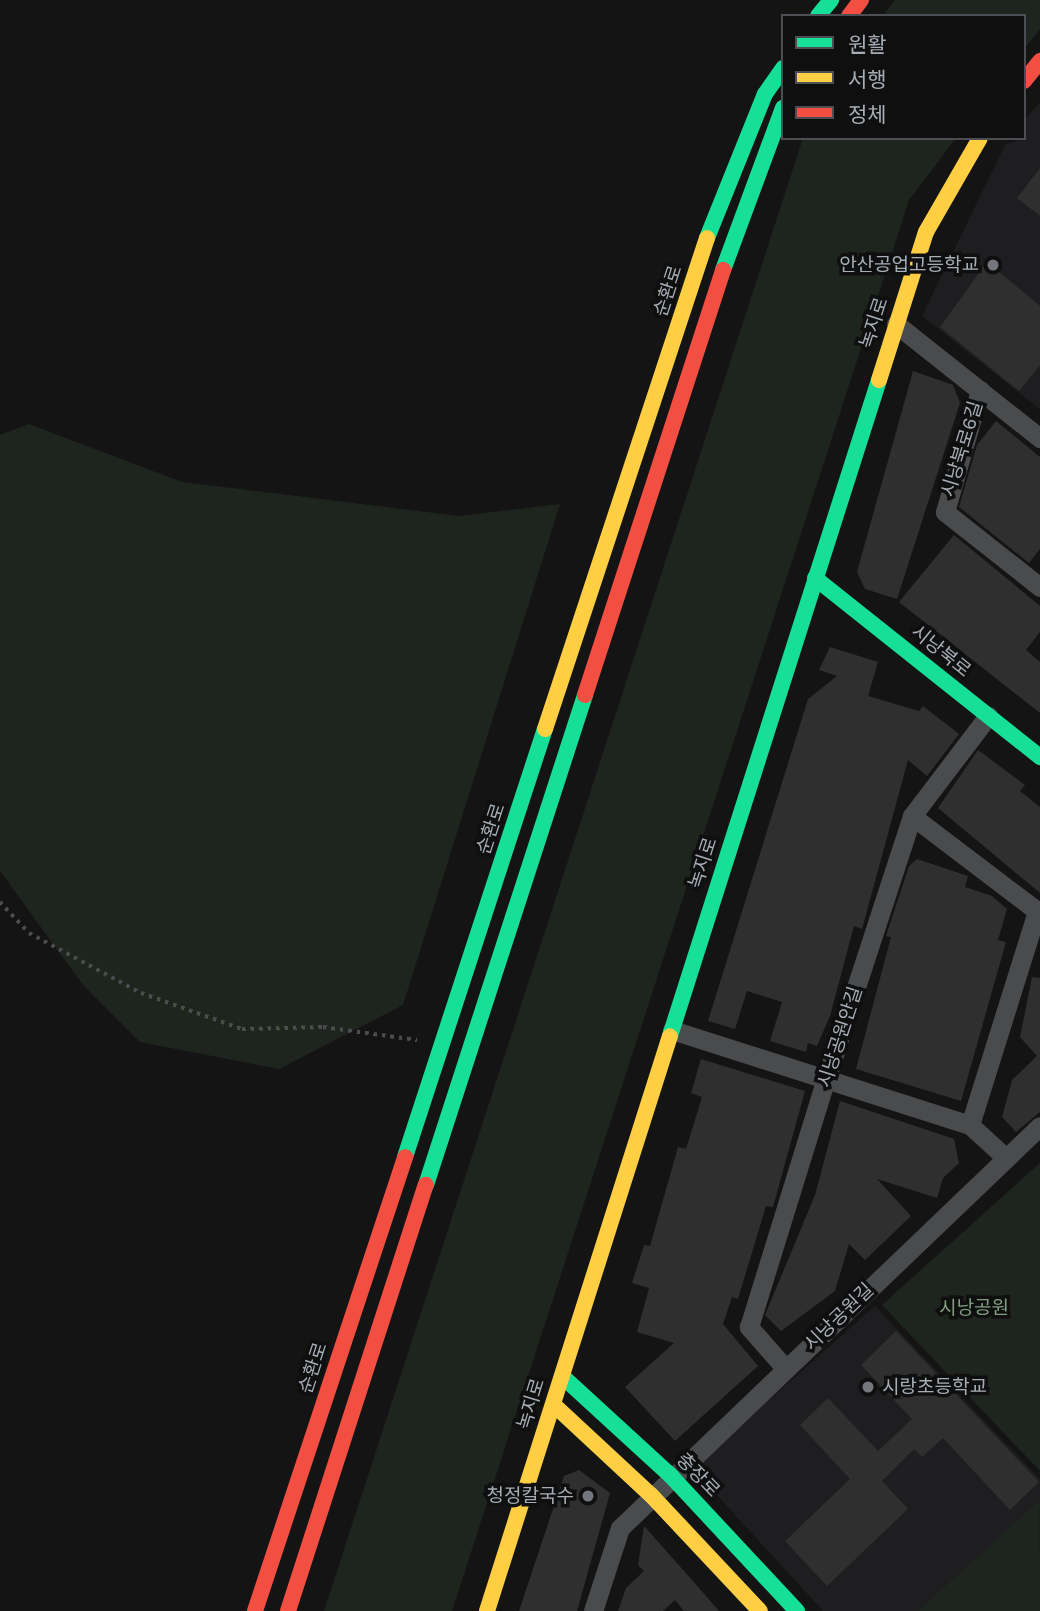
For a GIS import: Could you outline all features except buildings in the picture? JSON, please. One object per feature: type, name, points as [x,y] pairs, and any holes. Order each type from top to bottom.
[{"type":"street","points":[[820,14],[831,0]]},
{"type":"street","points":[[1026,78],[1040,61]]},
{"type":"street","name":"순환로","points":[[255,1611],[708,236],[765,94],[781,71]]},
{"type":"street","points":[[288,1611],[742,212],[781,113]]},
{"type":"street","name":"녹지로","points":[[487,1611],[926,232],[979,140]]},
{"type":"street","name":"시낭북로6길","points":[[896,324],[1040,438]]},
{"type":"street","name":"시낭북로6길","points":[[980,390],[945,512],[1040,587]]},
{"type":"street","name":"시낭북로","points":[[815,578],[1040,757]]},
{"type":"street","name":"시낭공원안길","points":[[785,1368],[749,1327],[826,1079],[912,816],[988,716]]},
{"type":"street","points":[[912,816],[1039,912],[970,1125]]},
{"type":"street","points":[[672,1030],[970,1125],[1006,1158]]},
{"type":"street","name":"시낭공원길","points":[[594,1611],[620,1528],[651,1494],[1040,1126]]},
{"type":"street","name":"충장로","points":[[562,1376],[671,1476],[797,1611]]},
{"type":"street","points":[[554,1405],[651,1494],[760,1611]]},
{"type":"path","points":[[0,902],[29,933],[141,993],[242,1029],[323,1027],[412,1038],[440,1048]]},
{"type":"shaded area","name":"안산공업고등학교","points":[[1040,102],[1040,409],[922,316],[1005,145],[1026,140],[1026,119]]},
{"type":"shaded area","name":"시랑초등학교","points":[[875,1306],[1040,1479],[1040,1611],[823,1611],[692,1468]]},
{"type":"green space","points":[[895,0],[1040,0],[1040,29],[1026,46],[1026,14],[884,14]]},
{"type":"green space","points":[[802,140],[954,140],[909,200],[452,1611],[324,1611]]},
{"type":"green space","points":[[29,424],[182,482],[459,516],[560,504],[403,1005],[279,1069],[140,1042],[83,985],[0,871],[0,435]]},
{"type":"green space","name":"시낭공원","points":[[1040,1163],[1040,1471],[882,1305]]},
{"type":"green space","points":[[1039,1501],[1040,1611],[918,1611]]},
{"type":"traffic: fast","points":[[820,14],[831,0]]},
{"type":"traffic: fast","points":[[707,238],[765,94],[781,71]]},
{"type":"traffic: fast","points":[[723,270],[781,113]]},
{"type":"traffic: fast","points":[[670,1036],[879,380]]},
{"type":"traffic: fast","points":[[815,578],[1040,757]]},
{"type":"traffic: fast","points":[[426,1185],[585,695]]},
{"type":"traffic: fast","points":[[405,1157],[545,729]]},
{"type":"traffic: fast","points":[[562,1376],[671,1476],[797,1611]]},
{"type":"traffic: slow","points":[[879,380],[926,232],[979,140]]},
{"type":"traffic: slow","points":[[545,729],[707,238]]},
{"type":"traffic: slow","points":[[487,1611],[670,1036]]},
{"type":"traffic: slow","points":[[554,1405],[651,1495],[760,1611]]},
{"type":"traffic: jam","points":[[850,14],[861,0]]},
{"type":"traffic: jam","points":[[1026,78],[1040,61]]},
{"type":"traffic: jam","points":[[585,695],[723,270]]},
{"type":"traffic: jam","points":[[255,1611],[405,1157]]},
{"type":"traffic: jam","points":[[288,1611],[426,1185]]},
{"type":"place","name":"안산공업고등학교","points":[[993,265]]},
{"type":"place","name":"시랑초등학교","points":[[868,1387]]},
{"type":"place","name":"청정칼국수","points":[[588,1496]]}]
